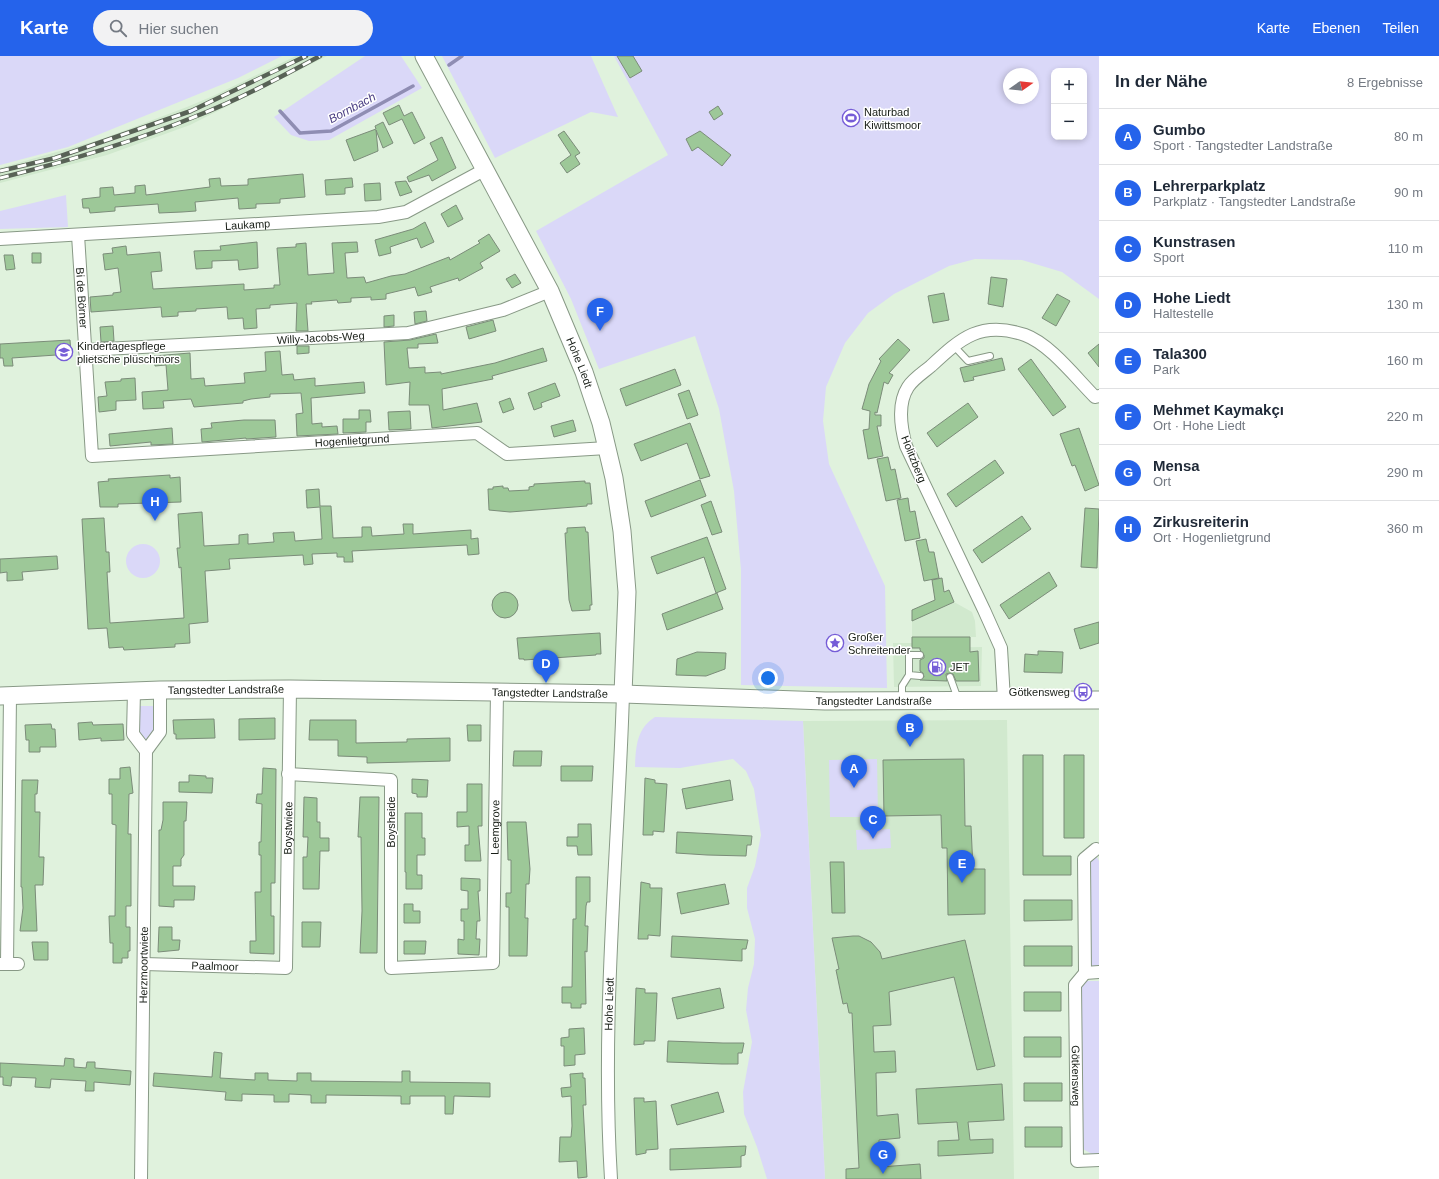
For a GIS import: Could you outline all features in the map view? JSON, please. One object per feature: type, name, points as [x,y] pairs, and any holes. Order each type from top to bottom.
[{"type":"street","name":"Hohe Liedt","points":[[424,56],[550,292],[584,372],[607,448],[621,518],[627,592],[610,966],[608,1070],[611,1179]]},
{"type":"street","name":"Laukamp","points":[[0,240],[378,217],[406,212],[484,170]]},
{"type":"street","name":"Bi de Börner","points":[[78,235],[92,456]]},
{"type":"street","name":"Willy-Jacobs-Weg","points":[[85,350],[408,333],[503,310],[550,292]]},
{"type":"street","name":"Holitzberg","points":[[1004,700],[1001,648],[906,446],[900,424],[902,403],[908,387],[953,345],[970,334],[991,330],[1005,330],[1034,339],[1048,350],[1098,400]]},
{"type":"street","name":"Hogenlietgrund","points":[[92,456],[477,433],[507,454],[607,448]]},
{"type":"street","name":"Tangstedter Landstraße","points":[[5,696],[160,690],[290,689],[623,694],[729,699],[902,701],[1099,700]]},
{"type":"street","name":"Boystwiete","points":[[286,968],[290,689]]},
{"type":"street","points":[[134,691],[134,734],[146,751],[160,732],[160,690]]},
{"type":"street","name":"Leemgrove","points":[[391,968],[493,963],[497,692]]},
{"type":"street","points":[[5,696],[8,964]]},
{"type":"street","name":"Herzmoortwiete","points":[[141,1179],[146,751]]},
{"type":"street","name":"Boysheide","points":[[288,774],[391,780],[391,968]]},
{"type":"street","points":[[1098,850],[1084,859],[1085,973],[1099,972]]},
{"type":"street","name":"Paalmoor","points":[[144,964],[286,968]]},
{"type":"street","name":"Götkensweg","points":[[1085,973],[1075,985],[1077,1161],[1099,1160]]},
{"type":"lane","points":[[953,345],[968,361],[990,356]]},
{"type":"lane","points":[[902,701],[902,686],[909,675],[909,655],[920,655]]},
{"type":"lane","points":[[909,675],[920,676]]},
{"type":"lane","points":[[950,677],[959,700]]},
{"type":"shaded area","points":[[0,56],[282,56],[238,78],[68,147],[0,165]]},
{"type":"shaded area","points":[[296,56],[327,56],[190,125],[107,155],[0,183],[0,168],[102,139],[187,107]]},
{"type":"shaded area","points":[[365,56],[401,56],[422,88],[329,140],[309,141],[291,135],[274,117]]},
{"type":"shaded area","points":[[442,56],[591,56],[618,117],[591,112],[495,158]]},
{"type":"shaded area","points":[[614,56],[1099,56],[1099,299],[1062,272],[1022,260],[975,259],[949,266],[894,294],[868,313],[845,343],[826,387],[823,421],[829,464],[885,586],[887,688],[741,685],[741,570],[734,491],[719,409],[695,336],[599,369],[571,299],[536,231],[668,155]]},
{"type":"shaded area","points":[[66,195],[68,227],[0,229],[0,211]]},
{"type":"shaded area","points":[[143,544],[155,549],[160,561],[155,573],[143,578],[131,573],[126,561],[131,549]]},
{"type":"shaded area","points":[[954,602],[972,612],[975,621],[976,637],[912,637],[912,621]]},
{"type":"shaded area","name":"JET","points":[[893,643],[912,643],[913,648],[982,647],[981,686],[894,687]]},
{"type":"shaded area","points":[[136,706],[157,706],[157,731],[146,742],[137,733]]},
{"type":"shaded area","points":[[655,717],[803,721],[825,1179],[767,1179],[757,1147],[744,1114],[743,1092],[752,1042],[746,1010],[748,988],[754,964],[755,939],[747,908],[747,888],[755,866],[761,835],[754,789],[746,771],[733,759],[680,768],[635,767],[638,739],[644,727]]},
{"type":"shaded area","points":[[1007,720],[1014,1179],[825,1179],[803,721]]},
{"type":"shaded area","points":[[877,759],[878,817],[830,817],[829,760]]},
{"type":"shaded area","points":[[890,829],[891,848],[857,850],[856,830]]},
{"type":"shaded area","points":[[1095,854],[1099,861],[1099,969],[1089,969],[1088,861]]},
{"type":"shaded area","points":[[1086,981],[1099,981],[1099,1154],[1092,1154],[1081,1148],[1080,986]]},
{"type":"building","points":[[617,56],[633,56],[642,71],[630,78]]},
{"type":"building","points":[[399,105],[404,116],[412,112],[425,138],[414,144],[402,119],[389,125],[383,113]]},
{"type":"building","points":[[718,106],[723,114],[714,120],[709,112]]},
{"type":"building","points":[[383,122],[393,143],[383,148],[376,130],[378,151],[354,161],[346,140],[376,129],[375,126]]},
{"type":"building","points":[[564,131],[580,153],[575,156],[580,164],[567,173],[560,163],[571,155],[558,135]]},
{"type":"building","points":[[700,131],[731,155],[722,166],[698,147],[692,151],[686,139]]},
{"type":"building","points":[[442,137],[456,168],[432,181],[429,175],[409,182],[407,177],[438,160],[430,143]]},
{"type":"building","points":[[303,174],[305,197],[280,199],[280,203],[256,204],[256,208],[239,209],[238,198],[195,202],[196,211],[182,212],[159,213],[158,204],[115,207],[115,211],[90,213],[89,208],[83,208],[82,199],[100,197],[100,188],[113,187],[114,195],[135,193],[135,186],[145,185],[146,195],[210,187],[209,179],[220,178],[221,186],[248,185],[248,179]]},
{"type":"building","points":[[352,178],[353,187],[345,188],[345,194],[326,195],[325,180]]},
{"type":"building","points":[[406,181],[412,192],[400,196],[395,182]]},
{"type":"building","points":[[380,183],[381,200],[365,201],[364,184]]},
{"type":"building","points":[[456,205],[463,219],[448,227],[441,214]]},
{"type":"building","points":[[425,222],[434,242],[421,248],[417,238],[390,247],[391,253],[379,256],[375,240],[413,229]]},
{"type":"building","points":[[489,234],[500,251],[480,263],[483,268],[459,281],[458,278],[430,287],[432,292],[418,296],[415,287],[386,294],[386,299],[371,300],[371,297],[351,298],[351,302],[338,303],[337,300],[311,302],[312,304],[306,304],[308,331],[296,331],[297,303],[270,305],[270,308],[256,309],[257,328],[244,329],[243,318],[228,319],[227,307],[196,309],[196,311],[178,312],[178,316],[162,317],[161,307],[91,312],[90,297],[113,295],[113,293],[121,292],[118,268],[105,270],[103,254],[113,253],[112,248],[126,246],[127,255],[160,252],[162,271],[151,272],[153,289],[244,284],[244,290],[274,288],[274,285],[280,285],[277,248],[296,247],[296,244],[306,243],[308,275],[334,273],[332,243],[357,242],[358,252],[345,253],[347,278],[364,277],[366,283],[405,274],[449,257],[450,260],[480,243],[478,241]]},
{"type":"building","points":[[257,242],[258,268],[239,270],[238,260],[212,261],[212,268],[196,269],[194,251],[221,250],[220,246]]},
{"type":"building","points":[[32,253],[41,253],[41,263],[32,263]]},
{"type":"building","points":[[4,255],[13,255],[15,269],[6,270]]},
{"type":"building","points":[[515,274],[521,283],[512,288],[506,279]]},
{"type":"building","points":[[991,277],[1007,279],[1003,307],[988,304]]},
{"type":"building","points":[[944,293],[949,320],[933,323],[928,296]]},
{"type":"building","points":[[1057,294],[1070,301],[1056,326],[1042,318]]},
{"type":"building","points":[[426,311],[427,321],[415,324],[414,312]]},
{"type":"building","points":[[394,315],[394,326],[384,327],[384,316]]},
{"type":"building","points":[[493,320],[496,331],[469,339],[466,327]]},
{"type":"building","points":[[113,326],[114,341],[101,342],[100,327]]},
{"type":"building","points":[[436,334],[438,343],[418,344],[418,348],[407,348],[409,368],[425,367],[425,373],[441,372],[441,374],[495,363],[543,348],[547,361],[492,376],[493,379],[442,389],[443,410],[477,403],[482,422],[432,428],[429,405],[409,405],[410,382],[386,385],[384,342],[410,340]]},
{"type":"building","points":[[898,339],[910,350],[889,373],[893,375],[888,384],[884,382],[877,413],[875,412],[875,415],[881,415],[881,426],[877,426],[883,456],[868,459],[863,430],[869,429],[870,411],[862,409],[869,384],[881,361],[879,359]]},
{"type":"building","points":[[70,340],[71,354],[12,358],[13,366],[4,366],[3,358],[0,358],[0,344]]},
{"type":"building","points":[[1099,344],[1099,367],[1088,353]]},
{"type":"building","points":[[297,346],[309,346],[309,353],[297,354]]},
{"type":"building","points":[[280,351],[282,375],[293,374],[294,380],[315,378],[315,386],[364,382],[365,393],[311,398],[312,424],[322,423],[322,427],[337,426],[338,434],[297,436],[296,414],[303,413],[301,393],[270,394],[270,397],[251,399],[243,401],[243,403],[194,407],[191,399],[163,401],[164,408],[143,409],[142,392],[168,390],[166,365],[155,366],[154,356],[190,353],[191,379],[204,378],[205,386],[245,383],[244,373],[266,371],[265,352]]},
{"type":"building","points":[[1002,358],[1005,370],[973,377],[974,380],[964,382],[960,368]]},
{"type":"building","points":[[1031,359],[1066,407],[1053,416],[1018,369]]},
{"type":"building","points":[[675,369],[681,385],[626,406],[620,389]]},
{"type":"building","points":[[135,378],[136,400],[116,401],[116,410],[99,412],[98,397],[107,396],[105,382]]},
{"type":"building","points":[[555,383],[560,396],[541,403],[542,407],[534,410],[528,393]]},
{"type":"building","points":[[689,390],[698,415],[687,419],[678,394]]},
{"type":"building","points":[[510,398],[514,409],[503,413],[499,402]]},
{"type":"building","points":[[968,403],[978,417],[937,447],[927,433]]},
{"type":"building","points":[[359,410],[370,410],[371,422],[366,422],[366,432],[343,433],[343,419],[359,419]]},
{"type":"building","points":[[410,411],[411,429],[389,430],[388,412]]},
{"type":"building","points":[[244,420],[275,420],[276,437],[202,442],[201,429],[212,428],[211,423]]},
{"type":"building","points":[[573,420],[576,431],[554,437],[551,426]]},
{"type":"building","points":[[690,423],[710,476],[700,479],[687,443],[641,461],[634,444]]},
{"type":"building","points":[[172,428],[173,444],[151,445],[151,442],[110,446],[109,434]]},
{"type":"building","points":[[1079,428],[1099,485],[1085,491],[1075,465],[1072,466],[1060,434]]},
{"type":"building","points":[[888,457],[891,470],[895,469],[901,498],[886,501],[877,459]]},
{"type":"building","points":[[995,460],[1004,473],[956,507],[947,494]]},
{"type":"building","points":[[170,475],[170,478],[180,477],[181,502],[118,504],[118,507],[100,507],[98,482],[109,481],[108,479]]},
{"type":"building","points":[[700,480],[706,496],[651,517],[645,501]]},
{"type":"building","points":[[585,481],[585,483],[590,483],[592,504],[587,504],[587,506],[510,512],[489,510],[488,489],[493,489],[493,487],[503,486],[503,488],[508,488],[509,491],[529,490],[529,487],[534,486],[534,484]]},
{"type":"building","points":[[319,489],[320,506],[331,506],[333,538],[362,537],[362,527],[371,527],[372,536],[404,534],[403,524],[413,524],[413,534],[471,530],[471,539],[478,538],[479,554],[468,555],[467,545],[352,551],[353,562],[344,562],[344,557],[337,557],[337,553],[312,554],[313,564],[304,565],[303,555],[229,559],[230,569],[205,571],[208,622],[189,624],[190,643],[175,644],[175,647],[124,650],[123,647],[109,648],[107,628],[88,629],[82,519],[104,518],[106,552],[109,552],[110,572],[107,572],[110,623],[184,618],[181,567],[179,568],[177,548],[180,548],[178,514],[202,512],[204,546],[239,544],[239,535],[248,534],[248,544],[274,542],[273,533],[294,532],[295,541],[322,539],[320,507],[307,508],[306,490]]},
{"type":"building","points":[[908,498],[910,512],[915,511],[920,538],[905,541],[897,500]]},
{"type":"building","points":[[711,501],[722,532],[712,535],[701,505]]},
{"type":"building","points":[[1085,508],[1099,509],[1097,568],[1081,567]]},
{"type":"building","points":[[1022,516],[1031,529],[982,563],[973,550]]},
{"type":"building","points":[[585,527],[586,532],[588,532],[592,605],[590,605],[590,610],[572,611],[569,600],[565,533],[567,533],[567,528]]},
{"type":"building","points":[[707,537],[726,589],[716,593],[704,557],[657,574],[651,557]]},
{"type":"building","points":[[926,539],[929,552],[934,552],[939,578],[924,581],[916,541]]},
{"type":"building","points":[[57,556],[58,569],[22,572],[23,580],[7,581],[7,572],[0,573],[0,559]]},
{"type":"building","points":[[1049,572],[1057,586],[1009,619],[1000,605]]},
{"type":"building","points":[[942,578],[944,592],[949,590],[954,602],[912,621],[912,610],[935,600],[932,580]]},
{"type":"building","points":[[505,592],[514,596],[518,605],[514,614],[505,618],[496,614],[492,605],[496,596]]},
{"type":"building","points":[[717,593],[723,609],[667,630],[662,614]]},
{"type":"building","points":[[1099,622],[1099,643],[1080,649],[1074,629]]},
{"type":"building","points":[[600,633],[601,654],[524,660],[519,659],[517,638]]},
{"type":"building","points":[[912,637],[970,637],[970,652],[978,651],[979,681],[956,681],[953,674],[950,673],[946,674],[947,681],[920,680],[924,677],[923,673],[920,671],[920,660],[924,658],[924,655],[920,648],[912,648]]},
{"type":"building","points":[[1038,651],[1063,652],[1062,673],[1024,672],[1025,654],[1038,655]]},
{"type":"building","points":[[697,652],[726,653],[725,669],[706,676],[676,675],[677,659]]},
{"type":"building","points":[[275,718],[275,739],[239,740],[239,719]]},
{"type":"building","points":[[214,719],[215,738],[176,739],[173,720]]},
{"type":"building","points":[[310,720],[356,720],[356,743],[407,742],[407,739],[450,738],[450,761],[367,763],[367,757],[338,756],[338,740],[309,740]]},
{"type":"building","points":[[92,722],[93,725],[123,724],[124,740],[101,741],[101,738],[79,740],[78,723]]},
{"type":"building","points":[[51,724],[52,729],[55,729],[56,747],[40,747],[40,752],[29,752],[29,740],[26,740],[25,725]]},
{"type":"building","points":[[467,725],[481,725],[481,741],[468,741]]},
{"type":"building","points":[[514,751],[542,751],[541,766],[513,766]]},
{"type":"building","points":[[1023,755],[1043,755],[1043,856],[1071,856],[1071,875],[1023,875]]},
{"type":"building","points":[[1064,755],[1084,755],[1084,838],[1064,838]]},
{"type":"building","points":[[964,759],[965,826],[971,826],[973,869],[985,869],[985,914],[948,915],[947,848],[942,848],[941,815],[884,816],[883,760]]},
{"type":"building","points":[[561,766],[593,766],[592,781],[561,781]]},
{"type":"building","points":[[130,767],[133,793],[129,794],[128,834],[131,834],[131,906],[126,906],[126,927],[130,927],[130,951],[128,951],[128,958],[122,958],[122,963],[113,963],[113,943],[110,943],[109,916],[115,916],[116,825],[112,824],[112,794],[109,794],[109,779],[120,779],[120,768]]},
{"type":"building","points":[[263,768],[276,769],[275,883],[271,883],[271,916],[274,916],[274,954],[250,953],[250,941],[256,941],[255,892],[261,892],[261,855],[259,855],[259,842],[261,842],[262,804],[256,803],[257,794],[262,794]]},
{"type":"building","points":[[189,775],[213,778],[212,793],[179,792],[179,782],[189,782]]},
{"type":"building","points":[[645,778],[655,780],[655,783],[667,784],[664,832],[653,831],[653,835],[643,835]]},
{"type":"building","points":[[412,779],[428,780],[427,797],[417,797],[417,794],[412,793]]},
{"type":"building","points":[[22,780],[38,780],[37,794],[35,794],[35,812],[40,812],[39,857],[44,857],[43,885],[35,885],[37,931],[20,931],[23,908],[21,887]]},
{"type":"building","points":[[730,780],[733,800],[686,809],[682,789]]},
{"type":"building","points":[[467,784],[482,784],[482,826],[478,826],[481,861],[465,861],[465,845],[469,845],[469,826],[457,827],[457,812],[467,812]]},
{"type":"building","points":[[304,797],[317,798],[317,822],[320,822],[320,838],[329,838],[329,851],[320,851],[319,889],[303,889],[303,857],[307,857],[308,837],[303,837]]},
{"type":"building","points":[[360,797],[379,797],[377,953],[360,953],[362,911],[361,837],[358,837]]},
{"type":"building","points":[[163,802],[187,802],[186,821],[184,821],[184,855],[181,859],[181,866],[173,866],[173,886],[195,886],[194,900],[174,900],[174,907],[159,906],[159,830],[161,830],[163,820]]},
{"type":"building","points":[[405,813],[422,813],[422,838],[425,838],[425,855],[417,855],[417,875],[422,875],[422,889],[406,889]]},
{"type":"building","points":[[507,822],[526,822],[530,869],[529,884],[526,884],[525,918],[528,918],[527,956],[509,956],[509,907],[506,907],[506,893],[511,893],[511,860],[508,860]]},
{"type":"building","points":[[578,824],[591,824],[592,855],[578,855],[577,846],[567,846],[567,837],[578,837]]},
{"type":"building","points":[[677,832],[752,836],[751,845],[747,845],[746,856],[676,853]]},
{"type":"building","points":[[830,862],[844,862],[845,913],[832,913]]},
{"type":"building","points":[[576,877],[590,877],[590,902],[587,902],[586,906],[585,926],[588,926],[587,952],[585,951],[586,1004],[581,1004],[581,1008],[571,1008],[571,1003],[562,1003],[562,987],[572,987],[573,919],[576,919]]},
{"type":"building","points":[[461,878],[480,879],[480,891],[478,891],[480,921],[477,921],[476,939],[480,939],[479,955],[458,954],[458,939],[464,940],[464,921],[461,921],[461,909],[468,909],[468,891],[461,890]]},
{"type":"building","points":[[641,882],[650,884],[650,888],[662,888],[660,936],[648,935],[648,939],[638,939]]},
{"type":"building","points":[[725,884],[729,904],[681,914],[677,893]]},
{"type":"building","points":[[1024,900],[1072,900],[1072,920],[1024,921]]},
{"type":"building","points":[[404,904],[413,904],[413,911],[420,911],[420,923],[404,923]]},
{"type":"building","points":[[302,922],[321,922],[320,947],[302,947]]},
{"type":"building","points":[[159,927],[172,927],[172,940],[180,940],[179,950],[158,952]]},
{"type":"building","points":[[672,936],[748,940],[746,949],[742,949],[742,961],[671,957]]},
{"type":"building","points":[[859,936],[871,942],[880,952],[882,959],[965,940],[995,1066],[977,1070],[954,977],[889,992],[891,1025],[873,1026],[874,1052],[895,1051],[896,1072],[876,1073],[877,1116],[898,1114],[900,1138],[879,1140],[880,1167],[920,1164],[921,1179],[846,1179],[846,1169],[859,1168],[852,1013],[849,1013],[847,1003],[843,1004],[836,970],[839,969],[832,938]]},
{"type":"building","points":[[404,941],[426,941],[425,954],[404,954]]},
{"type":"building","points":[[32,942],[48,942],[48,960],[34,960]]},
{"type":"building","points":[[1024,946],[1072,946],[1072,966],[1024,966]]},
{"type":"building","points":[[636,988],[645,989],[645,993],[657,993],[655,1041],[644,1041],[644,1044],[634,1045]]},
{"type":"building","points":[[720,988],[724,1008],[677,1019],[672,998]]},
{"type":"building","points":[[1024,992],[1061,992],[1061,1011],[1024,1011]]},
{"type":"building","points":[[584,1028],[585,1054],[575,1055],[575,1065],[564,1066],[564,1046],[561,1046],[561,1038],[569,1037],[569,1029]]},
{"type":"building","points":[[1024,1037],[1061,1037],[1061,1057],[1024,1057]]},
{"type":"building","points":[[668,1041],[744,1043],[742,1053],[738,1053],[738,1064],[722,1064],[667,1062]]},
{"type":"building","points":[[214,1052],[222,1053],[220,1078],[255,1080],[255,1073],[268,1073],[268,1080],[297,1081],[297,1073],[311,1073],[311,1081],[402,1082],[402,1071],[410,1071],[410,1082],[490,1083],[490,1097],[454,1096],[453,1114],[445,1114],[445,1096],[410,1096],[410,1104],[401,1104],[401,1096],[326,1095],[326,1103],[311,1103],[311,1095],[289,1094],[289,1102],[274,1102],[274,1095],[242,1094],[242,1101],[225,1100],[226,1092],[153,1086],[154,1073],[212,1077]]},
{"type":"building","points":[[65,1058],[74,1059],[74,1067],[86,1068],[87,1062],[95,1062],[95,1068],[131,1071],[130,1085],[94,1082],[94,1091],[85,1091],[86,1081],[51,1079],[50,1088],[35,1087],[36,1078],[12,1077],[11,1086],[3,1085],[3,1077],[0,1077],[0,1063],[64,1066]]},
{"type":"building","points":[[583,1073],[583,1078],[585,1078],[586,1105],[583,1105],[587,1177],[578,1178],[577,1161],[559,1162],[560,1137],[571,1137],[572,1126],[571,1096],[562,1097],[561,1088],[571,1087],[570,1074]]},
{"type":"building","points":[[1024,1083],[1062,1083],[1062,1101],[1024,1101]]},
{"type":"building","points":[[1002,1084],[1004,1120],[968,1122],[970,1140],[993,1139],[993,1153],[938,1156],[938,1141],[959,1140],[957,1122],[918,1124],[916,1089]]},
{"type":"building","points":[[718,1092],[724,1112],[677,1125],[671,1105]]},
{"type":"building","points":[[634,1098],[644,1098],[644,1102],[656,1101],[658,1149],[646,1150],[646,1153],[636,1155]]},
{"type":"building","points":[[1025,1127],[1062,1127],[1062,1147],[1025,1147]]},
{"type":"building","points":[[746,1146],[745,1155],[741,1156],[741,1167],[670,1170],[670,1149]]},
{"type":"waterway","name":"Bornbach","points":[[449,65],[462,56]]},
{"type":"waterway","name":"Bornbach","points":[[280,111],[300,133],[331,131],[413,86]]},
{"type":"railway","points":[[0,171],[55,158],[191,111],[306,56]]},
{"type":"railway","points":[[0,178],[98,151],[171,126],[242,96],[320,56]]},
{"type":"place","name":"Naturbad Kiwittsmoor","points":[[851,118]]},
{"type":"place","name":"Mehmet Kaymakçı","points":[[600,331]]},
{"type":"place","name":"Kindertagespflege plietsche plüschmors","points":[[64,352]]},
{"type":"place","name":"Zirkusreiterin","points":[[155,521]]},
{"type":"place","name":"Großer Schreitender","points":[[835,643]]},
{"type":"place","name":"JET","points":[[937,667]]},
{"type":"place","name":"Hohe Liedt","points":[[546,683]]},
{"type":"place","name":"Götkensweg","points":[[1083,692]]},
{"type":"place","name":"Lehrerparkplatz","points":[[910,747]]},
{"type":"place","name":"Gumbo","points":[[854,788]]},
{"type":"place","name":"Kunstrasen","points":[[873,839]]},
{"type":"place","name":"Tala300","points":[[962,883]]},
{"type":"place","name":"Mensa","points":[[883,1174]]}]
